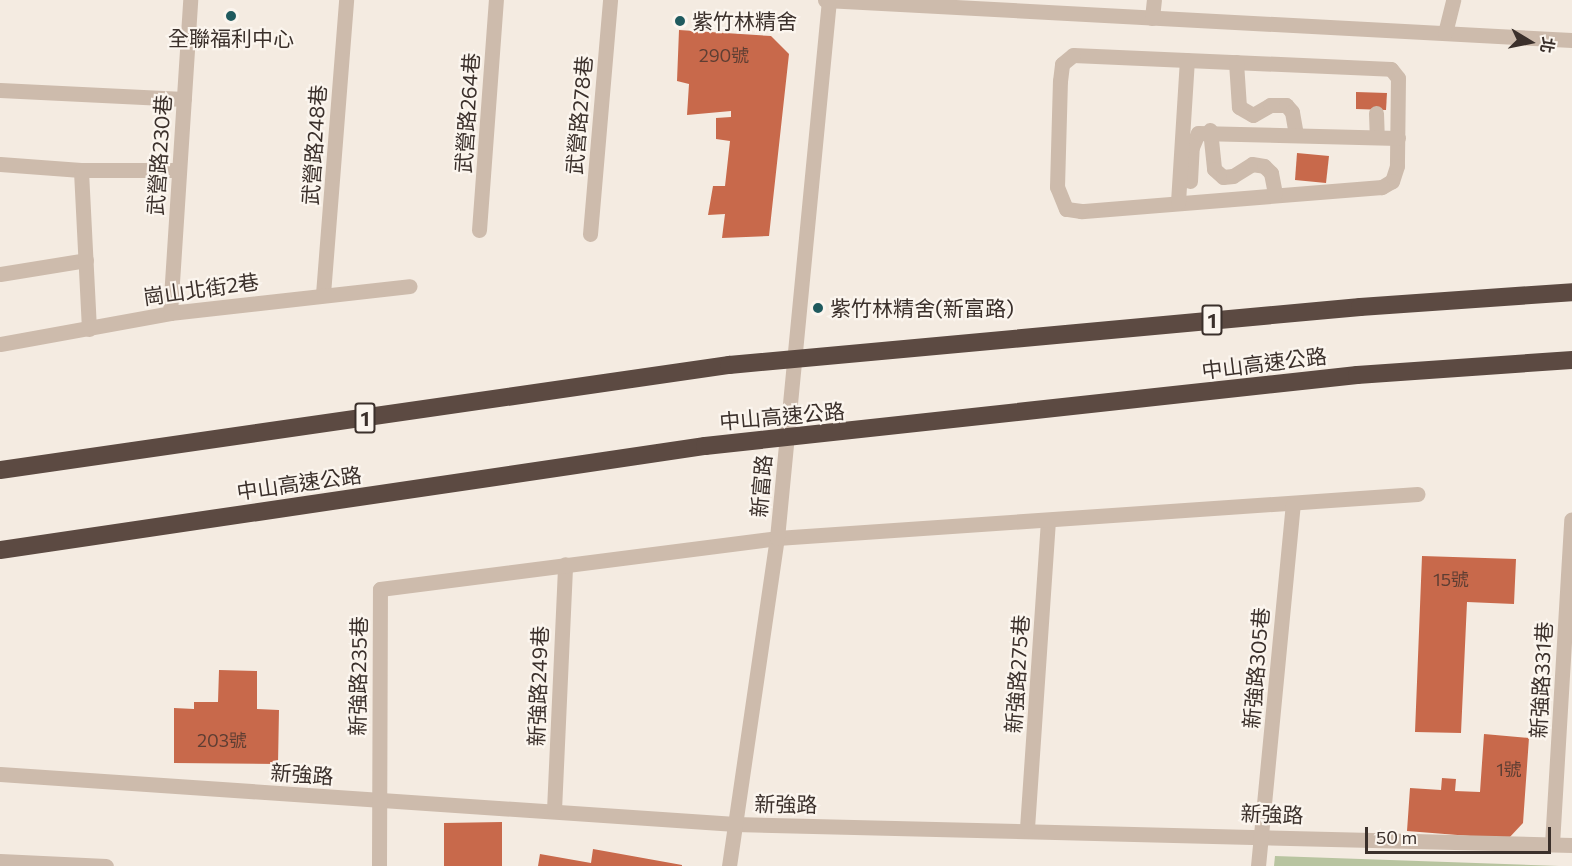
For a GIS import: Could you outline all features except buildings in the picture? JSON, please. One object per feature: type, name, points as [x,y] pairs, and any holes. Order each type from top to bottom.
[{"type":"highway","name":"1","points":[[0,470],[729,365],[1360,307],[1572,291]]},
{"type":"highway","name":"中山高速公路","points":[[0,550],[705,446],[856,432],[1357,375],[1572,360]]},
{"type":"street","name":"武營路230巷","points":[[170,313],[190,0]]},
{"type":"street","name":"武營路248巷","points":[[323,294],[346,0]]},
{"type":"street","name":"武營路264巷","points":[[479,230],[496,0]]},
{"type":"street","name":"武營路278巷","points":[[590,234],[610,0]]},
{"type":"street","points":[[828,0],[1572,40]]},
{"type":"street","name":"新富路","points":[[729,866],[777,538],[828,0]]},
{"type":"street","points":[[1152,18],[1154,0]]},
{"type":"street","points":[[1445,33],[1453,0]]},
{"type":"street","points":[[1073,55],[1236,62],[1391,69],[1398,78],[1398,138],[1392,181],[1382,187],[1081,211],[1066,209],[1057,187],[1062,63],[1073,55]]},
{"type":"street","points":[[1178,202],[1187,60]]},
{"type":"street","points":[[1236,62],[1239,107],[1253,115],[1270,105],[1286,105],[1292,112],[1296,134]]},
{"type":"street","points":[[0,90],[184,99]]},
{"type":"street","points":[[1376,113],[1377,137]]},
{"type":"street","points":[[1190,181],[1192,147],[1198,133],[1210,130],[1398,138]]},
{"type":"street","points":[[1210,130],[1214,169],[1223,177],[1233,176],[1252,164],[1264,166],[1271,172],[1275,194]]},
{"type":"street","points":[[0,164],[81,170],[178,170]]},
{"type":"street","points":[[81,170],[89,329]]},
{"type":"street","points":[[0,274],[86,260]]},
{"type":"street","name":"崗山北街2巷","points":[[0,344],[170,313],[409,286]]},
{"type":"street","points":[[565,564],[777,538],[1048,522],[1418,494]]},
{"type":"street","name":"新強路305巷","points":[[1258,866],[1293,504]]},
{"type":"street","name":"新強路331巷","points":[[1552,844],[1571,520]]},
{"type":"street","name":"新強路275巷","points":[[1027,828],[1048,522]]},
{"type":"street","name":"新強路235巷","points":[[379,866],[377,800],[380,589],[565,564]]},
{"type":"street","name":"新強路249巷","points":[[554,810],[565,564]]},
{"type":"street","name":"新強路","points":[[0,774],[735,824],[1027,828],[1572,844]]},
{"type":"street","points":[[0,861],[106,866]]},
{"type":"green space","points":[[1275,856],[1559,866],[1274,866]]},
{"type":"place","name":"全聯福利中心","points":[[231,16]]},
{"type":"place","name":"紫竹林精舍","points":[[680,21]]},
{"type":"place","name":"紫竹林精舍(新富路)","points":[[818,308]]}]
